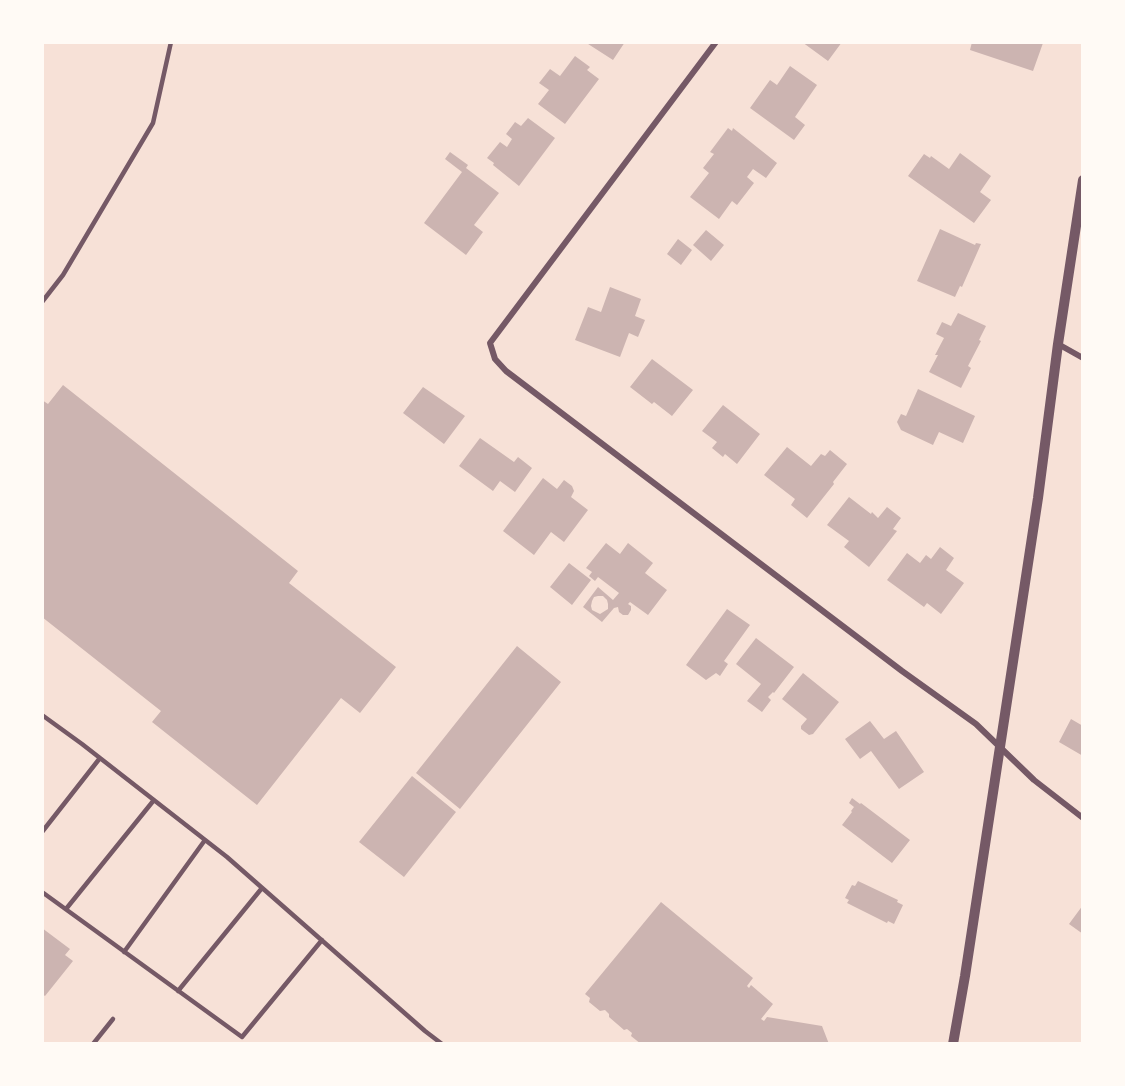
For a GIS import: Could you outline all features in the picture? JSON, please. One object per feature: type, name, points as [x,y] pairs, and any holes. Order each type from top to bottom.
[{"type":"street","points":[[716,42],[490,343],[495,359],[506,371],[902,671],[976,724],[1034,780],[1083,818]]},
{"type":"street","points":[[953,1044],[1038,498],[1083,180]]},
{"type":"street","points":[[1058,344],[1083,358]]},
{"type":"lane","points":[[42,302],[63,275],[153,123],[171,42]]},
{"type":"lane","points":[[42,715],[227,856],[442,1044]]},
{"type":"lane","points":[[42,832],[100,758]]},
{"type":"lane","points":[[66,909],[154,800]]},
{"type":"lane","points":[[124,952],[205,840]]},
{"type":"lane","points":[[178,991],[262,888]]},
{"type":"lane","points":[[42,892],[242,1037],[321,940]]},
{"type":"lane","points":[[93,1044],[113,1019]]},
{"type":"building","points":[[585,42],[625,42],[613,60]]},
{"type":"building","points":[[802,42],[842,42],[828,61]]},
{"type":"building","points":[[972,42],[1043,43],[1033,71],[970,50]]},
{"type":"building","points":[[575,56],[590,67],[587,70],[599,79],[565,124],[538,104],[549,90],[539,83],[550,69],[560,76]]},
{"type":"building","points":[[790,66],[817,85],[795,117],[805,125],[794,140],[750,108],[770,80],[777,85]]},
{"type":"building","points":[[528,118],[555,138],[519,186],[487,158],[500,142],[507,147],[512,139],[506,134],[515,122],[521,126]]},
{"type":"building","points":[[728,128],[732,131],[733,128],[777,163],[766,178],[753,169],[747,177],[754,183],[737,205],[732,201],[719,219],[690,197],[709,173],[703,168],[714,154],[710,152]]},
{"type":"building","points":[[450,152],[468,165],[466,168],[499,193],[474,225],[483,232],[466,255],[424,223],[462,172],[445,159]]},
{"type":"building","points":[[960,153],[991,176],[980,192],[991,200],[974,223],[908,176],[924,154],[930,158],[931,156],[949,169]]},
{"type":"building","points":[[940,229],[975,245],[976,243],[981,244],[962,287],[960,286],[955,297],[917,281]]},
{"type":"building","points":[[706,230],[724,245],[711,261],[693,245]]},
{"type":"building","points":[[678,239],[692,250],[681,265],[667,254]]},
{"type":"building","points":[[610,287],[641,299],[635,316],[645,320],[638,337],[629,333],[620,357],[575,340],[588,307],[601,312]]},
{"type":"building","points":[[958,313],[986,326],[961,388],[929,372],[944,338],[936,334],[942,322],[951,326]]},
{"type":"building","points":[[652,359],[693,390],[672,416],[630,387]]},
{"type":"building","points":[[63,385],[298,571],[289,583],[396,667],[360,713],[341,698],[257,805],[152,722],[161,711],[42,617],[42,400],[48,404]]},
{"type":"building","points":[[423,387],[465,416],[444,444],[403,413]]},
{"type":"building","points":[[918,389],[975,416],[963,443],[939,432],[933,445],[901,430],[897,422],[901,414],[906,416]]},
{"type":"building","points":[[723,405],[760,434],[737,464],[725,454],[723,457],[712,448],[717,442],[702,431]]},
{"type":"building","points":[[480,438],[514,462],[518,457],[532,468],[515,492],[500,481],[493,491],[459,466]]},
{"type":"building","points":[[787,447],[811,466],[821,454],[825,456],[830,450],[847,464],[807,518],[791,505],[795,499],[764,475]]},
{"type":"building","points":[[543,478],[557,489],[564,480],[572,486],[574,491],[571,497],[588,510],[564,542],[551,532],[534,555],[503,531]]},
{"type":"building","points":[[849,497],[878,518],[887,507],[901,518],[893,529],[897,531],[869,567],[844,547],[849,541],[827,525]]},
{"type":"building","points":[[606,543],[620,554],[628,543],[653,563],[645,573],[667,590],[648,615],[630,602],[628,604],[631,610],[628,615],[619,612],[618,607],[614,608],[602,622],[583,607],[598,587],[613,600],[619,593],[598,577],[595,581],[589,576],[592,572],[586,568]],"holes":[[[603,596],[607,600],[608,609],[600,614],[592,610],[591,606],[594,597]]]},
{"type":"building","points":[[940,547],[954,558],[946,570],[964,583],[941,614],[927,603],[924,607],[887,580],[907,553],[920,563],[926,555],[931,559]]},
{"type":"building","points":[[569,563],[591,580],[572,605],[550,587]]},
{"type":"building","points":[[727,609],[750,625],[724,661],[728,664],[720,676],[716,673],[706,680],[686,665]]},
{"type":"building","points":[[756,638],[794,667],[774,693],[768,697],[771,700],[762,712],[747,701],[761,684],[736,664]]},
{"type":"building","points":[[517,646],[561,682],[460,809],[416,773]]},
{"type":"building","points":[[803,673],[839,702],[813,734],[809,735],[801,729],[807,719],[782,699]]},
{"type":"building","points":[[1071,719],[1083,726],[1083,756],[1059,742]]},
{"type":"building","points":[[870,721],[884,739],[896,731],[924,772],[899,789],[871,751],[860,759],[845,739]]},
{"type":"building","points":[[412,776],[456,812],[404,877],[359,842]]},
{"type":"building","points":[[852,798],[910,840],[892,863],[842,825],[854,807],[849,803]]},
{"type":"building","points":[[858,881],[898,900],[897,902],[903,905],[894,924],[888,921],[887,923],[847,903],[849,900],[845,898],[852,885],[855,886]]},
{"type":"building","points":[[661,902],[753,978],[747,986],[749,988],[751,985],[773,1004],[761,1019],[764,1021],[767,1017],[822,1026],[829,1044],[641,1044],[631,1036],[632,1033],[627,1029],[624,1030],[609,1017],[605,1010],[600,1011],[589,1002],[590,998],[585,994]]},
{"type":"building","points":[[1083,905],[1083,934],[1069,924]]},
{"type":"building","points":[[42,928],[70,949],[65,955],[73,961],[45,996],[42,994]]}]
